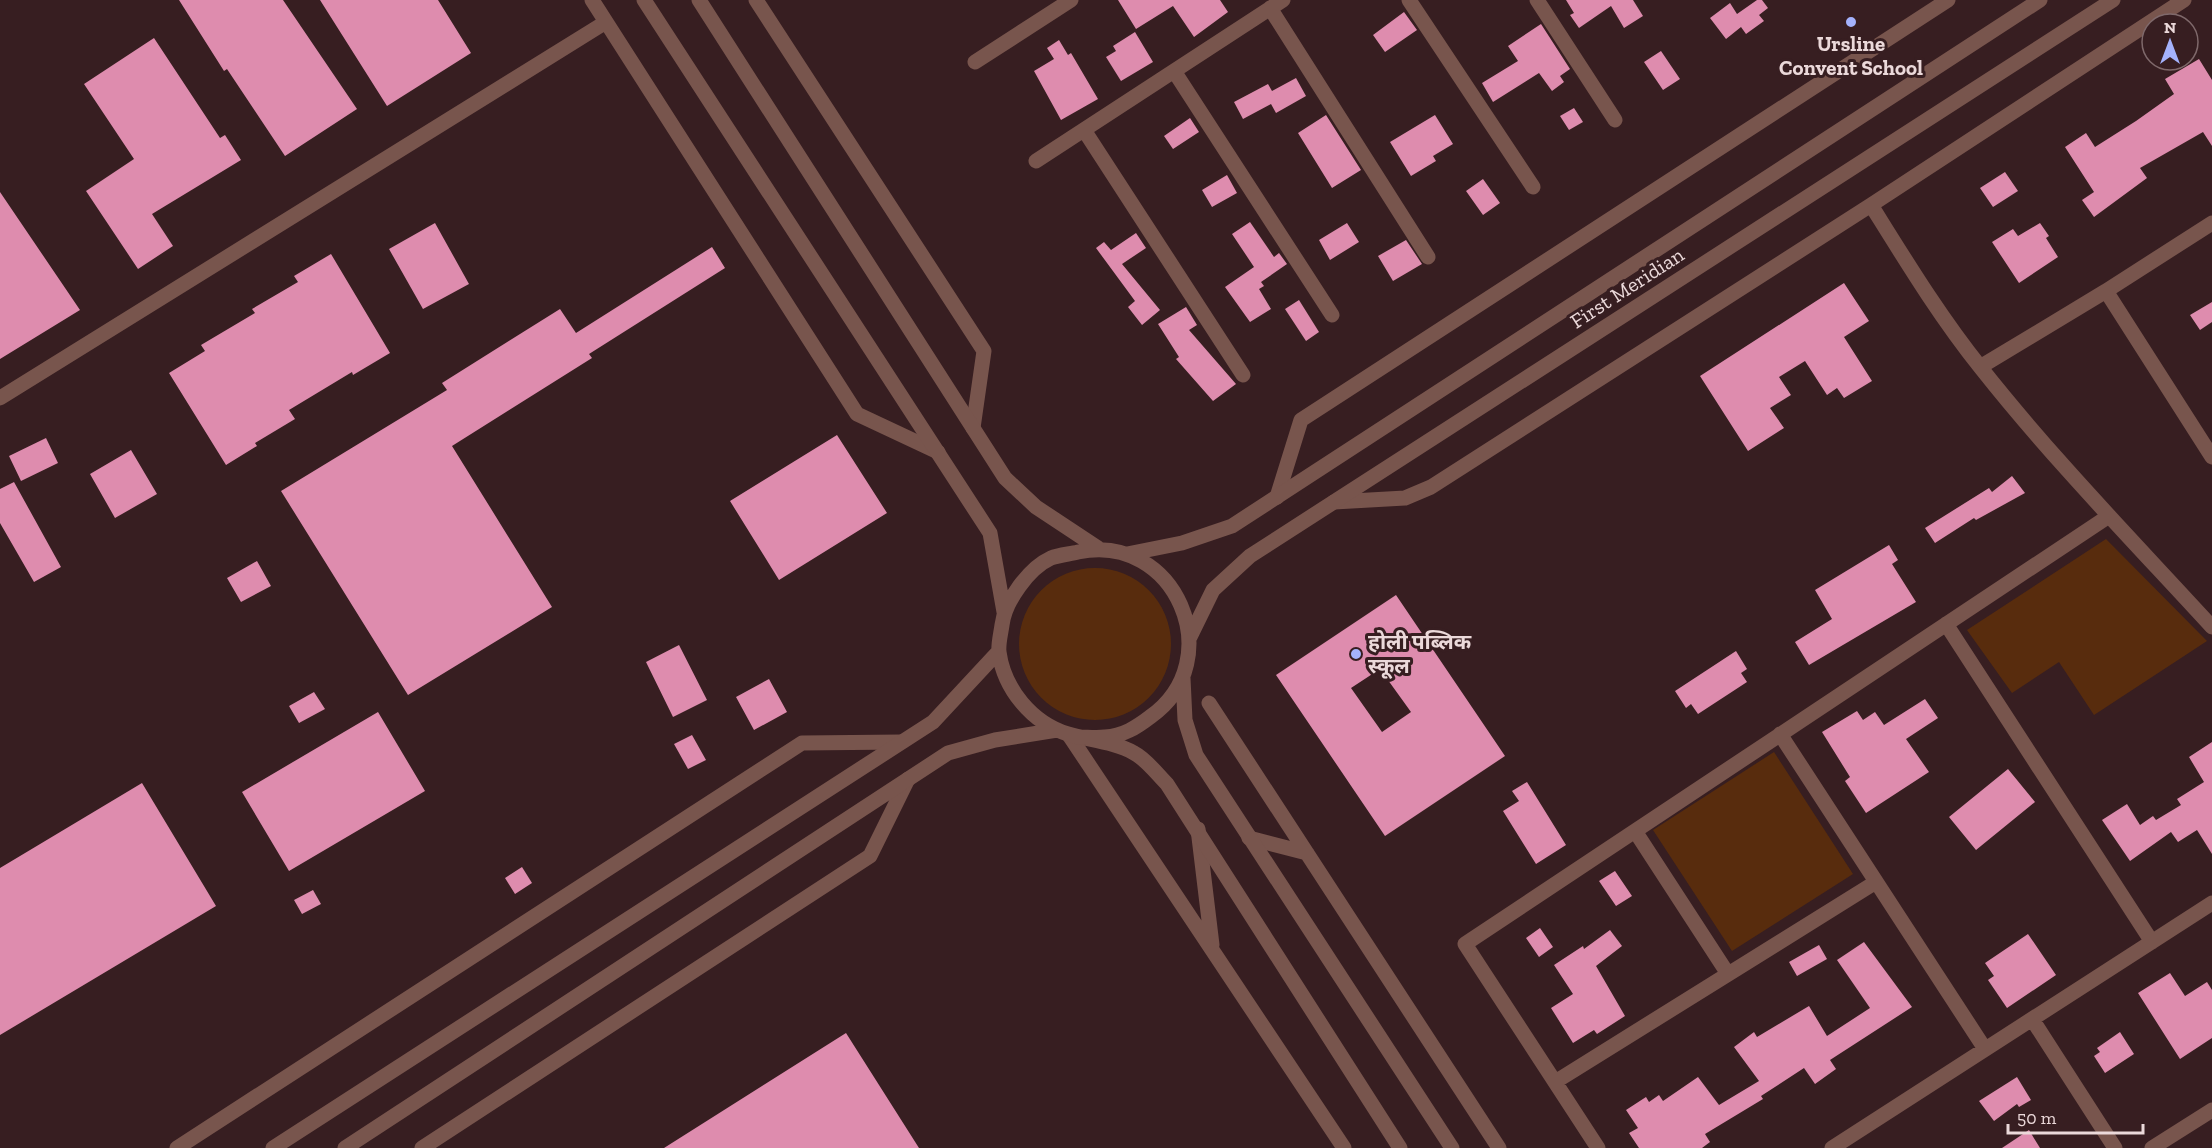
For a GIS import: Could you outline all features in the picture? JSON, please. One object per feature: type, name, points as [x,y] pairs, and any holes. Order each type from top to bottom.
[{"type":"street","points":[[592,0],[857,414],[938,452]]},
{"type":"street","points":[[644,0],[990,533],[1004,612],[999,651],[1008,685],[1036,718],[1068,734],[1134,753],[1167,783],[1198,828],[1324,1032],[1400,1148]]},
{"type":"street","points":[[345,1148],[948,753],[995,740],[1068,734],[1107,737],[1133,730],[1164,708],[1183,678],[1188,664],[1190,637],[1188,623],[1175,591],[1153,568],[1127,554],[1098,548],[1036,507],[1005,478],[699,0]]},
{"type":"street","points":[[756,0],[984,351],[973,428]]},
{"type":"street","points":[[975,62],[1071,0]]},
{"type":"street","points":[[1409,0],[1533,187]]},
{"type":"street","points":[[1537,0],[1615,120]]},
{"type":"street","points":[[1277,497],[1301,420],[1947,0]]},
{"type":"street","name":"First Meridian","points":[[1127,554],[1182,543],[1232,526],[2040,0]]},
{"type":"street","name":"First Meridian","points":[[1190,637],[1213,590],[1250,556],[2113,0]]},
{"type":"street","points":[[1334,502],[1405,498],[1420,493],[1872,205],[2184,0]]},
{"type":"street","points":[[1036,161],[1276,4],[1428,257]]},
{"type":"street","points":[[0,398],[606,22]]},
{"type":"street","points":[[1173,71],[1332,315]]},
{"type":"street","points":[[1084,130],[1243,375]]},
{"type":"street","points":[[1872,205],[1930,297],[1980,367],[2045,445],[2212,627]]},
{"type":"street","points":[[1980,367],[2106,291],[2212,223]]},
{"type":"street","points":[[2106,291],[2212,457]]},
{"type":"street","points":[[1598,1148],[1465,944],[2109,516]]},
{"type":"street","points":[[1004,612],[1016,588],[1051,558],[1098,548]]},
{"type":"street","points":[[1946,624],[2152,942]]},
{"type":"street","points":[[273,1148],[933,722],[999,651]]},
{"type":"street","points":[[1183,678],[1185,720],[1196,755],[1452,1148]]},
{"type":"street","points":[[1209,703],[1499,1148]]},
{"type":"street","points":[[1068,734],[1213,948],[1344,1148]]},
{"type":"street","points":[[1780,734],[1985,1049]]},
{"type":"street","points":[[177,1148],[802,743],[901,742]]},
{"type":"street","points":[[422,1148],[870,856],[908,779]]},
{"type":"street","points":[[1198,828],[1213,948]]},
{"type":"street","points":[[1635,831],[1728,974]]},
{"type":"street","points":[[1249,838],[1307,853]]},
{"type":"street","points":[[1555,1082],[1876,882]]},
{"type":"street","points":[[1832,1148],[2212,903]]},
{"type":"street","points":[[2032,1019],[2115,1148]]},
{"type":"street","points":[[2152,1148],[2212,1110]]},
{"type":"shaded area","points":[[2106,539],[2207,641],[2094,715],[2059,662],[2012,693],[1967,630]]},
{"type":"shaded area","points":[[1095,568],[1110,569],[1124,574],[1149,590],[1165,615],[1170,629],[1170,659],[1165,673],[1149,698],[1124,714],[1110,719],[1095,720],[1080,719],[1066,714],[1041,698],[1025,673],[1020,659],[1019,644],[1020,629],[1025,615],[1041,590],[1066,574],[1080,569]]},
{"type":"shaded area","points":[[1774,752],[1853,874],[1732,951],[1653,830]]},
{"type":"building","points":[[179,0],[283,0],[357,109],[285,156],[227,69],[224,71]]},
{"type":"building","points":[[320,0],[438,0],[471,53],[387,106]]},
{"type":"building","points":[[1118,0],[1220,0],[1228,12],[1194,37],[1173,6],[1136,29]]},
{"type":"building","points":[[1566,0],[1633,0],[1643,16],[1624,28],[1611,6],[1579,28],[1570,15],[1574,13]]},
{"type":"building","points":[[1757,0],[1762,0],[1768,8],[1759,15],[1764,21],[1746,34],[1741,27],[1726,39],[1710,18],[1730,3],[1737,14]]},
{"type":"building","points":[[1404,12],[1417,30],[1385,52],[1373,35]]},
{"type":"building","points":[[1541,24],[1570,69],[1560,76],[1564,82],[1552,91],[1539,73],[1493,102],[1482,83],[1518,61],[1508,46]]},
{"type":"building","points":[[1135,32],[1153,62],[1121,81],[1106,57],[1116,51],[1113,46]]},
{"type":"building","points":[[154,38],[220,138],[225,135],[241,160],[152,214],[173,246],[138,269],[86,191],[134,159],[84,84]]},
{"type":"building","points":[[1059,40],[1068,55],[1071,53],[1098,99],[1061,120],[1034,71],[1054,59],[1047,48]]},
{"type":"building","points":[[1661,51],[1680,79],[1663,90],[1644,62]]},
{"type":"building","points":[[2200,61],[2212,80],[2212,146],[2203,132],[2140,168],[2147,178],[2094,217],[2082,200],[2094,192],[2065,147],[2086,133],[2095,147],[2136,121],[2174,94],[2165,79],[2177,72],[2200,72]]},
{"type":"building","points":[[1296,78],[1306,96],[1276,113],[1271,104],[1243,119],[1234,102],[1268,84],[1272,91]]},
{"type":"building","points":[[1574,108],[1583,122],[1569,130],[1560,116]]},
{"type":"building","points":[[1326,115],[1361,170],[1332,188],[1298,133]]},
{"type":"building","points":[[1435,115],[1453,144],[1433,156],[1436,161],[1411,176],[1390,142]]},
{"type":"building","points":[[1190,118],[1199,132],[1173,149],[1164,136]]},
{"type":"building","points":[[2005,172],[2018,191],[1993,207],[1980,188]]},
{"type":"building","points":[[1227,175],[1237,193],[1212,207],[1202,190]]},
{"type":"building","points":[[1483,179],[1500,203],[1483,215],[1466,191]]},
{"type":"building","points":[[0,192],[80,310],[0,359]]},
{"type":"building","points":[[1250,222],[1274,257],[1279,253],[1287,264],[1261,282],[1264,286],[1259,289],[1271,309],[1250,322],[1225,287],[1254,267],[1232,234]]},
{"type":"building","points":[[435,223],[469,284],[423,309],[389,249]]},
{"type":"building","points":[[1347,223],[1359,242],[1330,260],[1319,240]]},
{"type":"building","points":[[2040,223],[2049,236],[2046,238],[2058,257],[2019,283],[1992,242],[2013,229],[2018,236]]},
{"type":"building","points":[[1136,233],[1146,248],[1122,264],[1160,310],[1142,325],[1128,307],[1135,301],[1096,248],[1104,242],[1111,250]]},
{"type":"building","points":[[1406,240],[1422,264],[1393,281],[1378,256]]},
{"type":"building","points":[[712,247],[725,268],[589,354],[592,358],[452,446],[552,607],[408,695],[281,491],[447,390],[442,383],[560,309],[576,333]]},
{"type":"building","points":[[331,254],[390,353],[353,375],[352,372],[289,410],[295,419],[255,443],[257,446],[226,465],[169,373],[205,351],[201,345],[255,313],[252,309],[298,282],[294,276]]},
{"type":"building","points":[[1844,283],[1869,321],[1844,337],[1872,381],[1844,398],[1837,388],[1827,395],[1805,361],[1779,377],[1791,395],[1770,408],[1784,428],[1748,451],[1700,376]]},
{"type":"building","points":[[1299,300],[1319,332],[1306,341],[1285,309]]},
{"type":"building","points":[[2212,302],[2212,322],[2200,330],[2190,315]]},
{"type":"building","points":[[1186,307],[1197,325],[1189,330],[1236,384],[1213,401],[1176,359],[1179,357],[1158,324]]},
{"type":"building","points":[[837,435],[887,513],[779,580],[730,501]]},
{"type":"building","points":[[46,438],[58,463],[21,481],[9,456]]},
{"type":"building","points":[[131,450],[157,494],[115,518],[90,474]]},
{"type":"building","points":[[2012,476],[2025,493],[1976,520],[1974,518],[1935,543],[1925,528],[1989,488],[1992,492]]},
{"type":"building","points":[[14,482],[61,567],[34,582],[0,523],[0,489]]},
{"type":"building","points":[[1889,545],[1898,560],[1892,564],[1916,602],[1809,665],[1795,642],[1832,619],[1815,590]]},
{"type":"building","points":[[257,561],[271,586],[241,602],[227,578]]},
{"type":"building","points":[[1396,595],[1505,756],[1385,836],[1276,675]],"holes":[[[1380,669],[1411,712],[1382,732],[1351,688]]]},
{"type":"building","points":[[679,645],[707,700],[673,717],[646,662]]},
{"type":"building","points":[[1736,651],[1747,669],[1741,673],[1747,682],[1698,714],[1691,704],[1686,708],[1675,691]]},
{"type":"building","points":[[769,679],[787,712],[754,730],[736,697]]},
{"type":"building","points":[[314,692],[325,709],[299,723],[289,706]]},
{"type":"building","points":[[1925,699],[1938,718],[1906,739],[1929,772],[1866,813],[1845,781],[1850,777],[1822,732],[1857,711],[1863,720],[1875,712],[1884,725]]},
{"type":"building","points":[[378,712],[425,791],[289,871],[242,792]]},
{"type":"building","points":[[692,735],[706,760],[688,769],[674,744]]},
{"type":"building","points":[[2212,742],[2212,854],[2197,830],[2178,842],[2171,832],[2130,861],[2102,820],[2127,804],[2140,825],[2153,816],[2156,820],[2181,805],[2177,799],[2204,782],[2189,757]]},
{"type":"building","points":[[2008,769],[2035,802],[1976,850],[1949,817]]},
{"type":"building","points":[[1527,782],[1566,845],[1536,864],[1503,811],[1519,801],[1512,791]]},
{"type":"building","points":[[142,783],[216,906],[0,1035],[0,868]]},
{"type":"building","points":[[522,867],[532,883],[515,894],[505,878]]},
{"type":"building","points":[[1615,871],[1632,896],[1616,906],[1599,881]]},
{"type":"building","points":[[313,890],[321,904],[302,914],[294,900]]},
{"type":"building","points":[[1540,928],[1553,947],[1539,957],[1526,938]]},
{"type":"building","points":[[1610,930],[1622,946],[1596,966],[1625,1016],[1597,1034],[1594,1030],[1573,1043],[1551,1008],[1573,994],[1554,965],[1583,946],[1584,949]]},
{"type":"building","points":[[2028,934],[2056,975],[2007,1008],[1988,980],[1994,976],[1985,963]]},
{"type":"building","points":[[1864,942],[1912,1007],[1830,1060],[1836,1069],[1815,1084],[1804,1068],[1761,1096],[1763,1099],[1705,1134],[1710,1142],[1702,1148],[1639,1148],[1629,1133],[1638,1128],[1626,1110],[1646,1097],[1649,1102],[1659,1095],[1663,1101],[1698,1077],[1719,1105],[1759,1081],[1734,1047],[1754,1032],[1757,1037],[1809,1006],[1827,1036],[1870,1008],[1837,960]]},
{"type":"building","points":[[1819,945],[1827,959],[1797,976],[1789,962]]},
{"type":"building","points":[[2170,973],[2185,996],[2207,982],[2212,990],[2212,1038],[2180,1059],[2138,993]]},
{"type":"building","points":[[2120,1032],[2134,1054],[2105,1073],[2094,1056],[2100,1052],[2097,1048]]},
{"type":"building","points":[[846,1033],[919,1148],[664,1148]]},
{"type":"building","points":[[2017,1077],[2031,1100],[2019,1107],[2017,1104],[1994,1121],[1979,1101]]},
{"type":"building","points":[[2029,1130],[2040,1148],[2002,1148]]},
{"type":"place","name":"Ursline Convent School","points":[[1851,22]]},
{"type":"place","name":"होली पब्लिक स्कूल","points":[[1356,654]]}]
